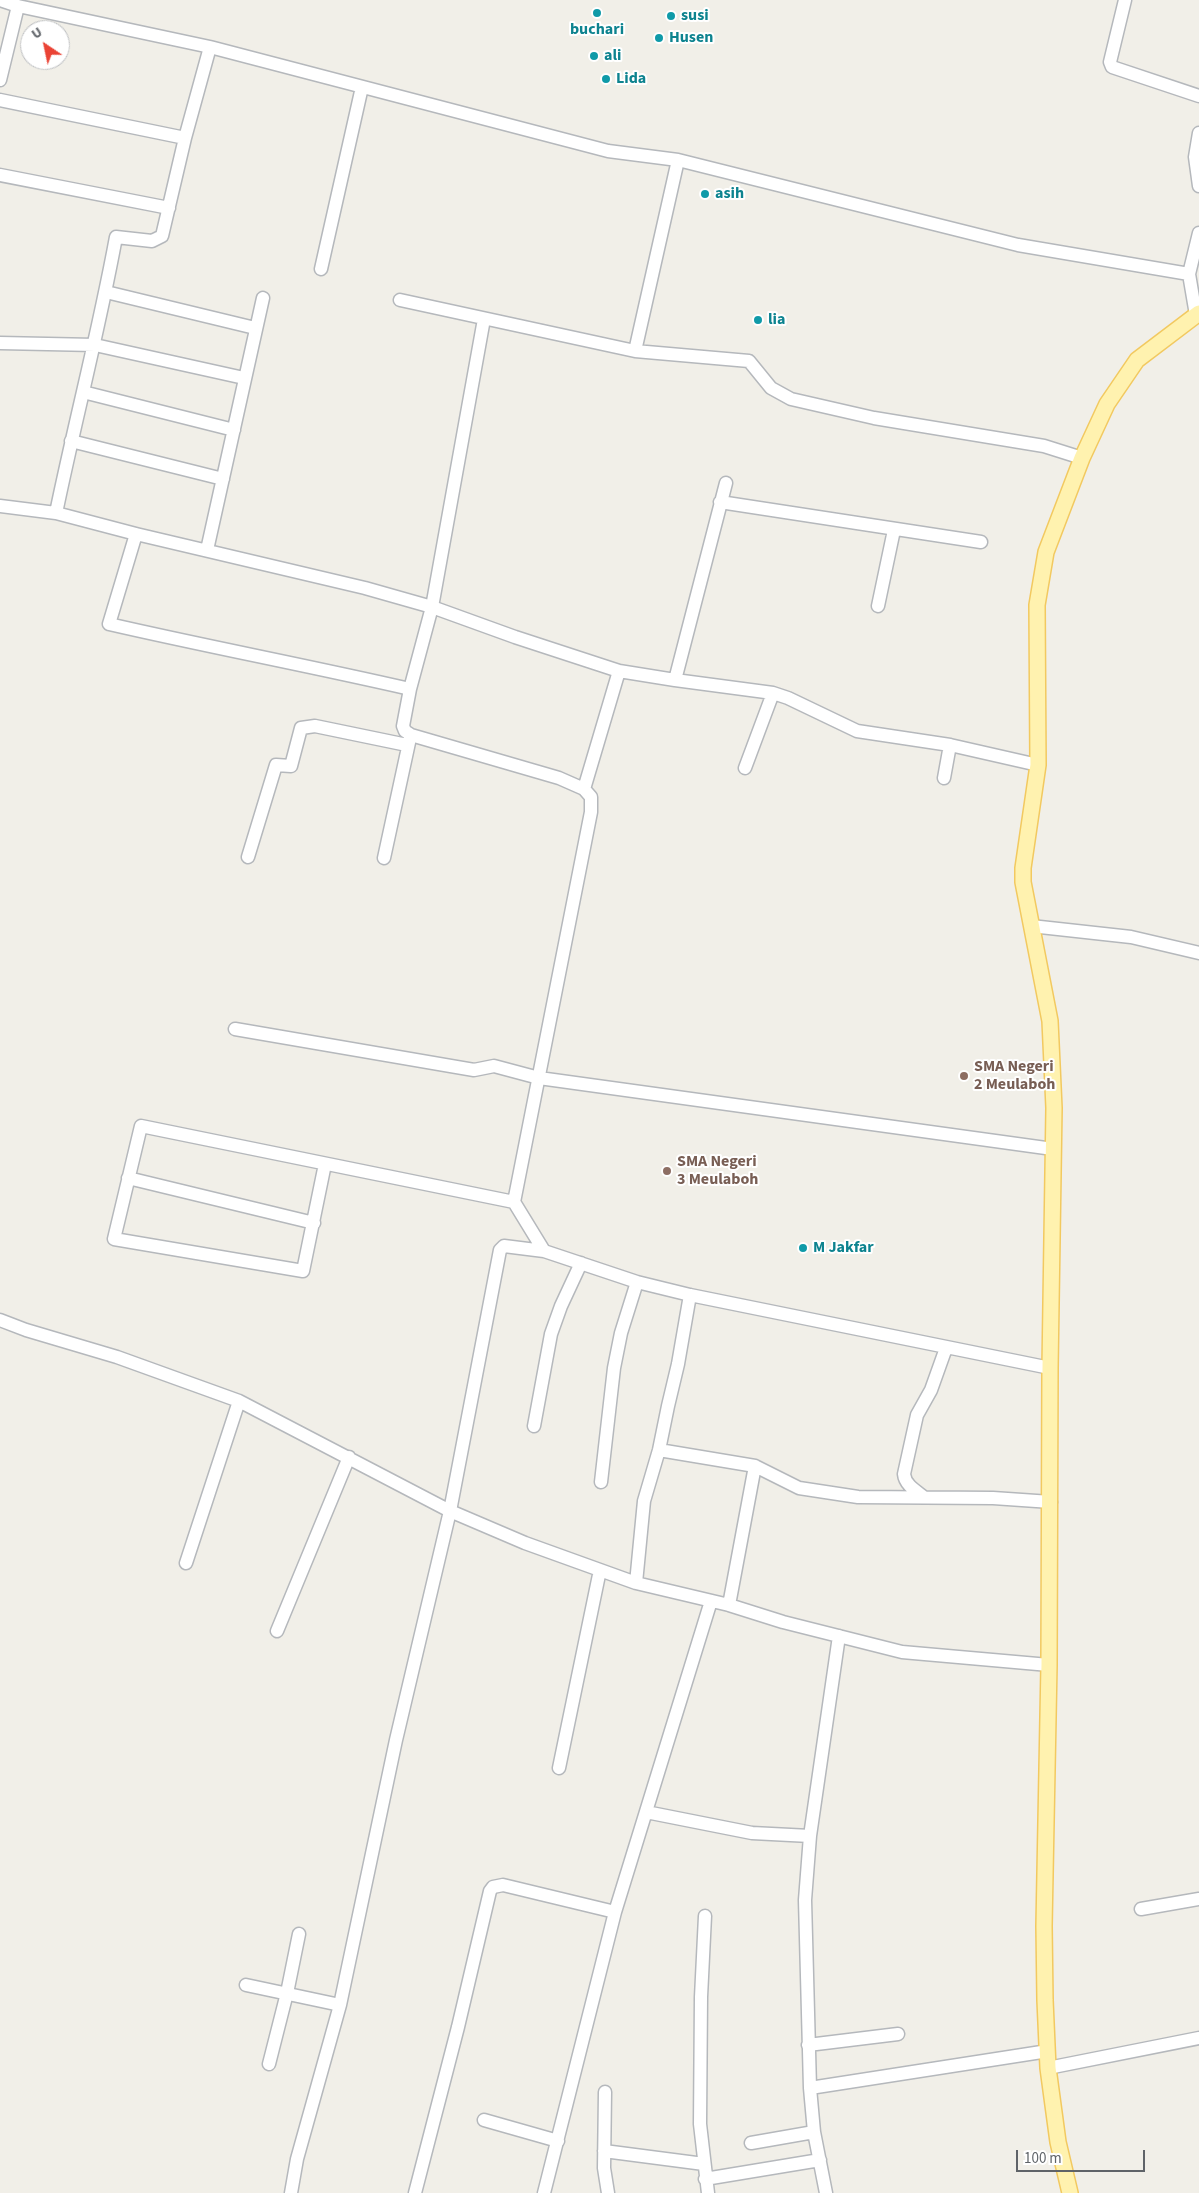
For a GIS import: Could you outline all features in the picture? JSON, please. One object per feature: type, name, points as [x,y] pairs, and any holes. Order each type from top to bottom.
[{"type":"main road","points":[[1070,2193],[1058,2142],[1048,2068],[1044,1926],[1051,1502],[1050,1368],[1054,1108],[1050,1021],[1022,882],[1038,765],[1037,605],[1046,552],[1082,458],[1107,404],[1137,360],[1198,314]]},
{"type":"street","points":[[0,0],[18,6],[210,47],[608,151],[678,160],[1018,244],[1189,274]]},
{"type":"street","points":[[1125,0],[1110,62],[1112,66],[1199,96]]},
{"type":"street","points":[[0,80],[18,6]]},
{"type":"street","points":[[56,513],[71,440],[95,345],[116,237],[146,242],[158,240],[162,236],[185,138],[210,47]]},
{"type":"street","points":[[321,269],[362,86]]},
{"type":"street","points":[[0,100],[185,138]]},
{"type":"street","points":[[1199,133],[1195,171],[1199,186]]},
{"type":"street","points":[[635,351],[678,160]]},
{"type":"street","points":[[0,175],[169,208]]},
{"type":"street","points":[[1198,314],[1189,274],[1199,233]]},
{"type":"street","points":[[106,292],[255,328]]},
{"type":"street","points":[[207,550],[263,298]]},
{"type":"street","points":[[400,300],[635,351],[749,361],[771,388],[791,399],[874,418],[1044,446],[1082,458]]},
{"type":"street","points":[[384,858],[409,740],[403,726],[410,689],[432,607],[484,319]]},
{"type":"street","points":[[0,342],[95,345],[244,378]]},
{"type":"street","points":[[83,392],[234,430]]},
{"type":"street","points":[[71,440],[223,479]]},
{"type":"street","points":[[675,680],[726,483]]},
{"type":"street","points":[[720,502],[981,542]]},
{"type":"street","points":[[0,506],[56,513],[136,534],[365,588],[432,607],[619,671],[773,693],[788,698],[856,731],[950,746],[1038,765]]},
{"type":"street","points":[[878,606],[894,530]]},
{"type":"street","points":[[136,534],[109,624],[222,650],[295,662],[410,689]]},
{"type":"street","points":[[584,789],[619,671]]},
{"type":"street","points":[[746,768],[773,693]]},
{"type":"street","points":[[248,857],[276,765],[291,766],[301,728],[315,726],[409,740],[559,778],[584,789],[591,797],[591,812],[514,1202],[544,1251]]},
{"type":"street","points":[[944,778],[950,746]]},
{"type":"street","points":[[1032,926],[1131,937],[1199,953]]},
{"type":"street","points":[[235,1029],[474,1070],[494,1066],[539,1078],[1053,1149]]},
{"type":"street","points":[[325,1164],[303,1270],[114,1239],[141,1126],[514,1202]]},
{"type":"street","points":[[128,1178],[314,1224]]},
{"type":"street","points":[[291,2193],[297,2159],[340,2005],[396,1740],[450,1511],[500,1250],[504,1246],[544,1251],[637,1282],[690,1295],[1050,1368]]},
{"type":"street","points":[[534,1426],[551,1334],[561,1306],[581,1263]]},
{"type":"street","points":[[601,1482],[614,1368],[621,1333],[637,1282]]},
{"type":"street","points":[[636,1583],[644,1502],[659,1450],[678,1364],[690,1295]]},
{"type":"street","points":[[0,1320],[26,1330],[117,1357],[239,1401],[349,1456],[450,1511],[525,1543],[636,1583],[728,1605],[783,1622],[902,1652],[1049,1665]]},
{"type":"street","points":[[924,1497],[911,1487],[904,1478],[904,1474],[917,1415],[931,1390],[946,1348]]},
{"type":"street","points":[[186,1563],[239,1401]]},
{"type":"street","points":[[659,1450],[755,1466],[799,1488],[858,1498],[993,1498],[1051,1502]]},
{"type":"street","points":[[277,1631],[349,1456]]},
{"type":"street","points":[[728,1605],[755,1466]]},
{"type":"street","points":[[559,1768],[600,1570]]},
{"type":"street","points":[[544,2193],[615,1912],[711,1601]]},
{"type":"street","points":[[826,2193],[814,2132],[810,2088],[805,1900],[810,1836],[839,1636]]},
{"type":"street","points":[[646,1812],[752,1832],[810,1836]]},
{"type":"street","points":[[416,2193],[490,1891],[494,1887],[503,1885],[615,1912]]},
{"type":"street","points":[[1140,1909],[1199,1899]]},
{"type":"street","points":[[705,1916],[701,2006],[700,2124],[708,2193]]},
{"type":"street","points":[[269,2064],[287,1993],[299,1934]]},
{"type":"street","points":[[246,1985],[340,2005]]},
{"type":"street","points":[[808,2045],[898,2034]]},
{"type":"street","points":[[1048,2068],[1199,2038]]},
{"type":"street","points":[[810,2088],[1048,2051]]},
{"type":"street","points":[[605,2092],[604,2168],[608,2193]]},
{"type":"street","points":[[484,2120],[558,2141]]},
{"type":"street","points":[[751,2143],[814,2132]]},
{"type":"street","points":[[604,2151],[704,2164]]},
{"type":"street","points":[[705,2179],[820,2160]]},
{"type":"place","name":"buchari","points":[[597,13]]},
{"type":"place","name":"susi","points":[[671,16]]},
{"type":"place","name":"Husen","points":[[659,38]]},
{"type":"place","name":"ali","points":[[594,56]]},
{"type":"place","name":"Lida","points":[[606,79]]},
{"type":"place","name":"asih","points":[[705,194]]},
{"type":"place","name":"lia","points":[[758,320]]},
{"type":"place","name":"SMA Negeri 2 Meulaboh","points":[[964,1076]]},
{"type":"place","name":"SMA Negeri 3 Meulaboh","points":[[667,1171]]},
{"type":"place","name":"M Jakfar","points":[[803,1248]]}]
